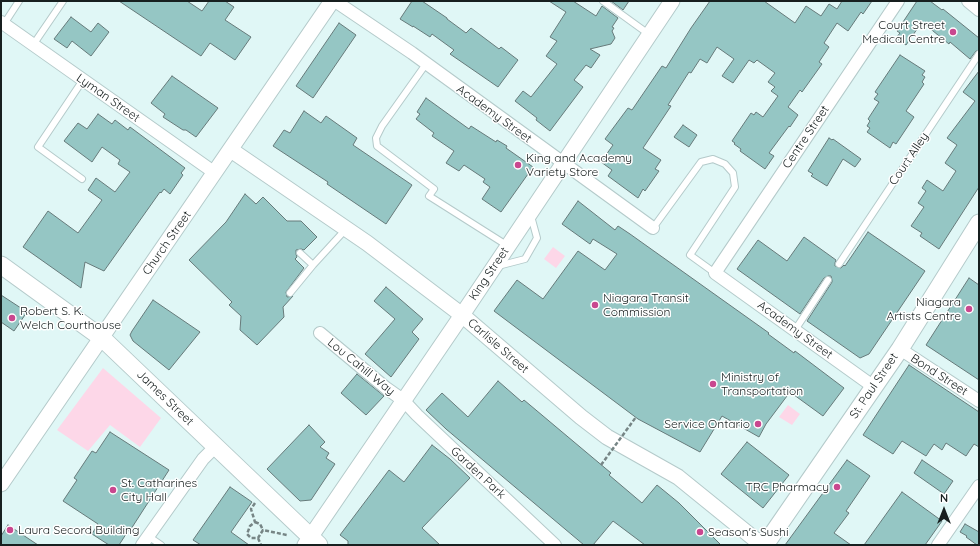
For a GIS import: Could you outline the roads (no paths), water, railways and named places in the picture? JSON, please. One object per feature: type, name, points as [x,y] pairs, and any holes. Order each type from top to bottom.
[{"type":"main road","name":"St. Paul Street","points":[[764,545],[900,349],[979,223]]},
{"type":"main road","name":"James Street","points":[[1,265],[102,338],[216,446],[311,542]]},
{"type":"street","name":"Church Street","points":[[1,484],[332,1]]},
{"type":"street","name":"Academy Street","points":[[335,1],[426,64],[562,164],[653,228]]},
{"type":"street","name":"King Street","points":[[311,542],[403,400],[462,315],[672,1]]},
{"type":"street","name":"Centre Street","points":[[715,273],[898,1]]},
{"type":"street","points":[[968,1],[979,10]]},
{"type":"street","name":"Lyman Street","points":[[3,23],[215,172]]},
{"type":"street","name":"Carlisle Street","points":[[231,150],[367,243],[462,315],[581,418],[607,436],[678,477],[764,545]]},
{"type":"street","name":"Academy Street","points":[[715,273],[874,386]]},
{"type":"street","name":"Lou Cahill Way","points":[[320,333],[386,388],[403,400]]},
{"type":"street","name":"Bond Street","points":[[900,349],[979,401]]},
{"type":"street","name":"Garden Park","points":[[403,400],[555,545]]},
{"type":"street","points":[[145,541],[203,459],[216,446]]},
{"type":"street","points":[[938,545],[979,486]]},
{"type":"lane","points":[[3,23],[19,1]]},
{"type":"lane","points":[[33,45],[63,1]]},
{"type":"lane","points":[[603,1],[650,35]]},
{"type":"lane","name":"Court Alley","points":[[839,264],[979,54]]},
{"type":"lane","points":[[426,64],[382,126],[376,138],[377,146],[434,189],[429,196],[508,246]]},
{"type":"lane","points":[[82,179],[38,147],[83,80]]},
{"type":"lane","points":[[653,228],[701,162],[712,159],[725,164],[733,173],[735,187],[690,255],[715,273]]},
{"type":"lane","points":[[493,268],[525,259],[537,238],[530,212]]},
{"type":"lane","points":[[290,293],[346,229]]},
{"type":"lane","points":[[300,254],[313,265]]},
{"type":"lane","points":[[795,330],[828,280]]},
{"type":"lane","points":[[145,541],[161,545]]},
{"type":"place","name":"Court Street Medical Centre","points":[[953,32]]},
{"type":"place","name":"King and Academy Variety Store","points":[[518,165]]},
{"type":"place","name":"Niagara Transit Commission","points":[[595,305]]},
{"type":"place","name":"Niagara Artists Centre","points":[[969,309]]},
{"type":"place","name":"Robert S. K. Welch Courthouse","points":[[12,318]]},
{"type":"place","name":"Ministry of Transportation","points":[[713,384]]},
{"type":"place","name":"Service Ontario","points":[[758,424]]},
{"type":"place","name":"TRC Pharmacy","points":[[837,487]]},
{"type":"place","name":"St. Catharines City Hall","points":[[113,490]]},
{"type":"place","name":"Laura Secord Building","points":[[10,530]]},
{"type":"place","name":"Season's Sushi","points":[[700,532]]}]
